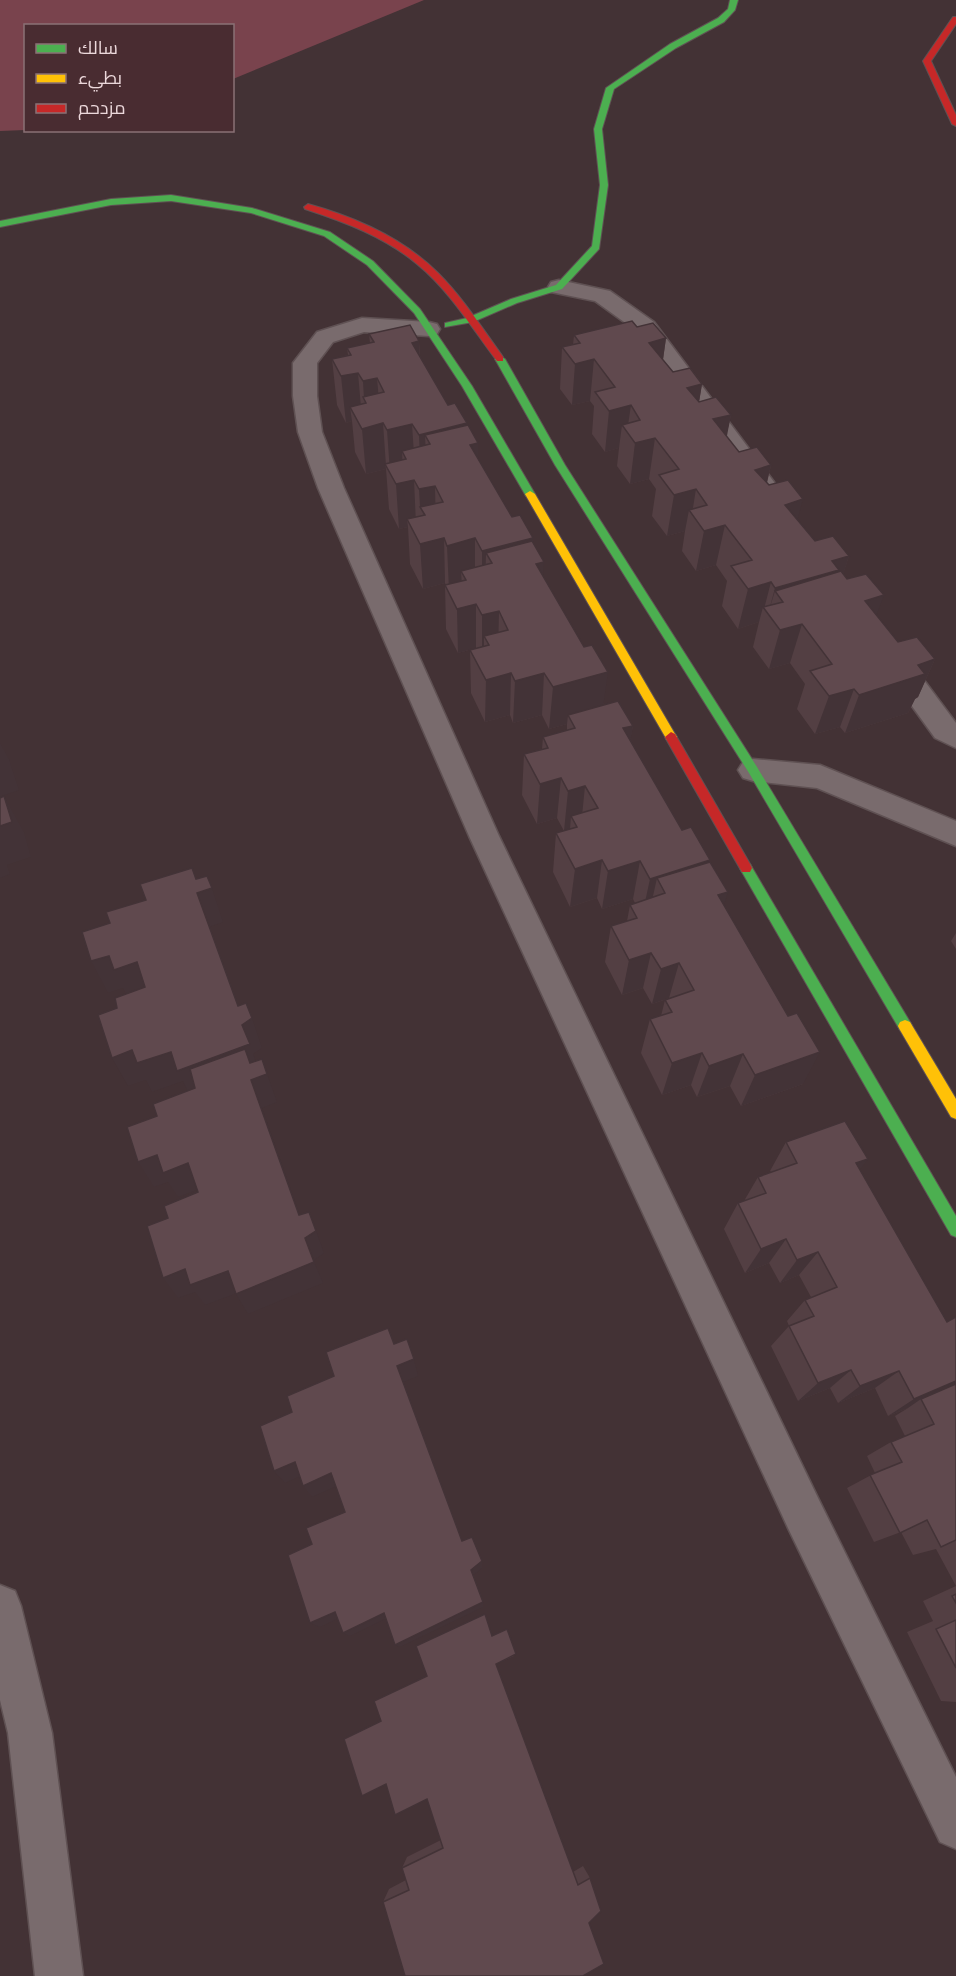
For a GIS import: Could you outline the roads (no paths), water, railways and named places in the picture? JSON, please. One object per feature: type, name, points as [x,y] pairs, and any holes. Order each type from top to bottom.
[{"type":"street","points":[[734,0],[730,10],[720,20],[673,46],[610,88],[598,129],[604,185],[596,247],[559,287],[470,320],[429,329],[362,325],[325,337],[305,363],[305,396],[310,432],[331,489],[484,836],[803,1513],[956,1826]]},
{"type":"street","points":[[956,19],[927,61],[956,124]]},
{"type":"street","points":[[96,190],[162,185],[184,186]]},
{"type":"street","points":[[0,224],[111,202],[171,198],[252,211],[327,234],[370,262],[417,311],[467,386],[956,1230]]},
{"type":"street","points":[[292,202],[363,226],[411,254],[448,290],[500,359],[560,465],[753,770],[956,1112]]},
{"type":"street","points":[[559,287],[602,296],[646,327],[781,509]]},
{"type":"street","points":[[881,643],[945,730],[956,736]]},
{"type":"street","points":[[753,770],[820,777],[956,834]]},
{"type":"street","points":[[0,1606],[30,1733],[59,1976]]}]
